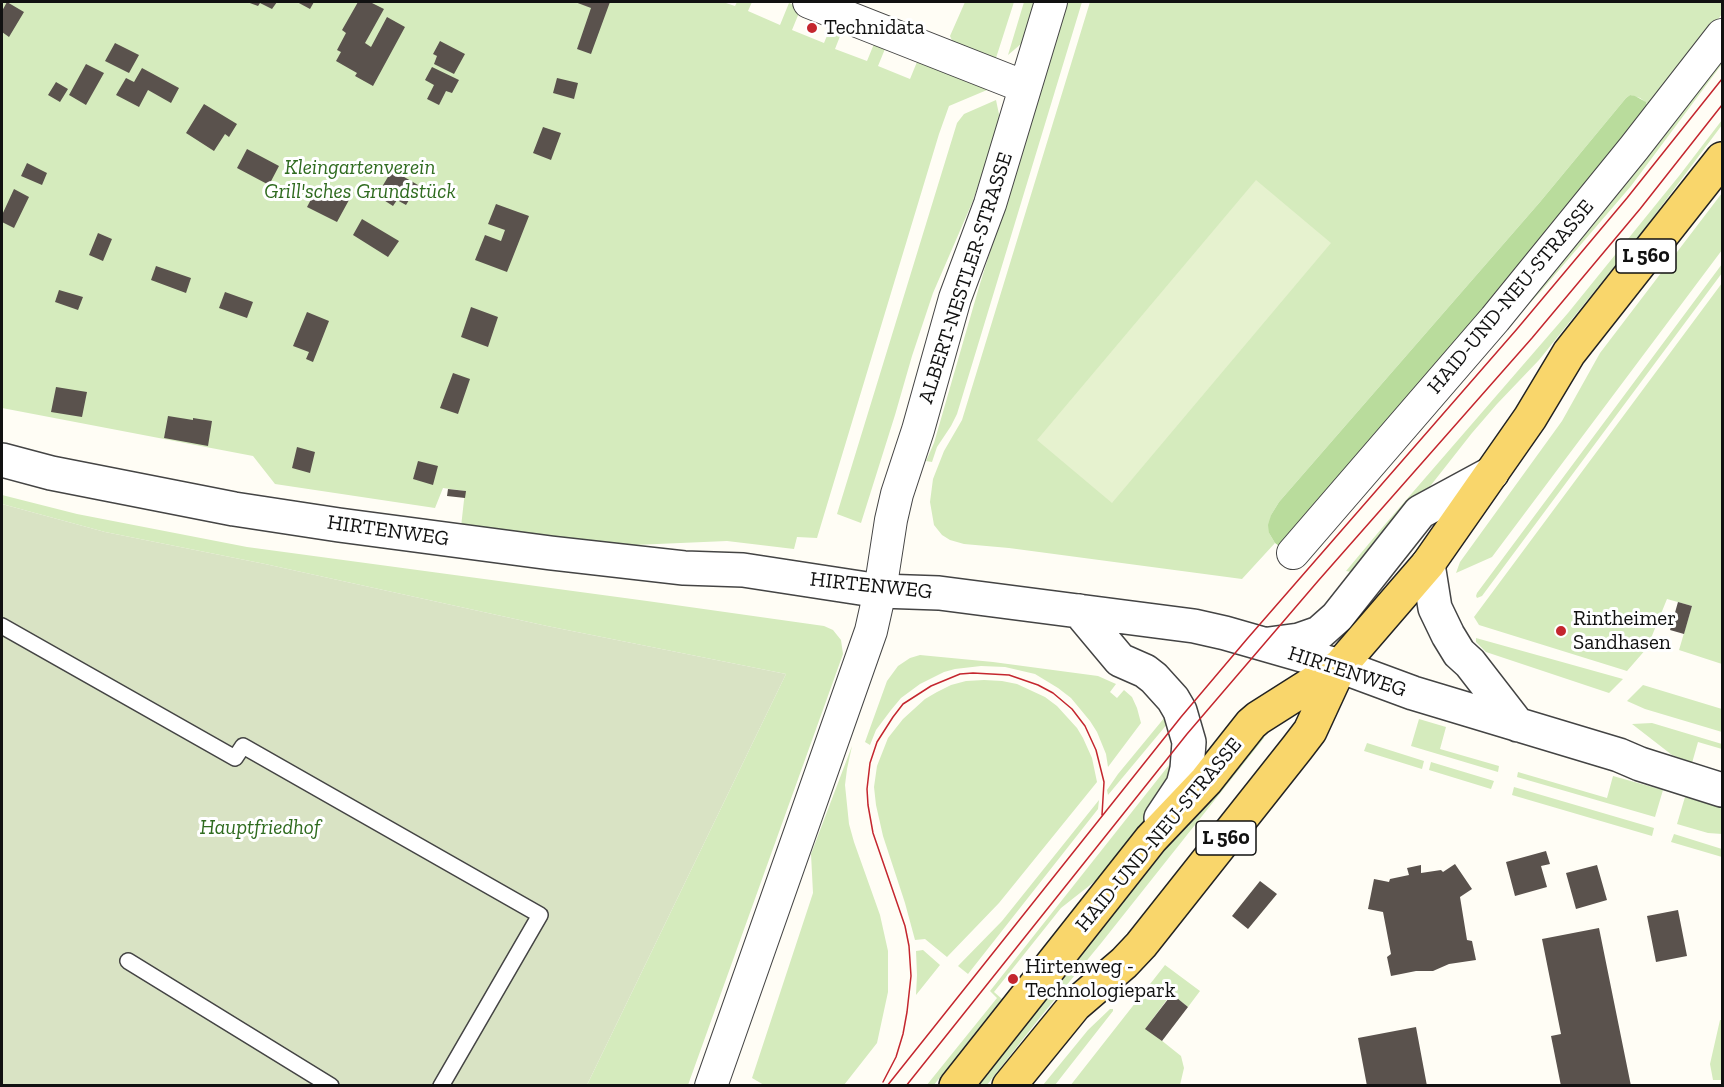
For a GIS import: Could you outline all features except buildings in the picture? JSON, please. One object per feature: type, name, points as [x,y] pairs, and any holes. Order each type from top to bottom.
[{"type":"main road","name":"HAID-UND-NEU-STRASSE","points":[[1010,1086],[1075,1005],[1124,963],[1141,945],[1297,748],[1310,731],[1340,666],[1428,564],[1530,418],[1569,353],[1722,159]]},
{"type":"main road","name":"HAID-UND-NEU-STRASSE","points":[[956,1086],[1151,839],[1206,781],[1251,724],[1340,666]]},
{"type":"street","points":[[809,2],[1025,87]]},
{"type":"street","name":"ALBERT-NESTLER-STRASSE","points":[[711,1086],[871,631],[897,494],[918,430],[955,298],[990,204],[1051,2]]},
{"type":"street","name":"HAID-UND-NEU-STRASSE","points":[[1293,553],[1495,319],[1634,148],[1722,34]]},
{"type":"street","name":"HIRTENWEG","points":[[2,460],[51,473],[234,509],[339,525],[551,554],[684,568],[743,570],[880,591],[939,593],[1194,626],[1340,666],[1413,693],[1619,755],[1722,790]]},
{"type":"street","name":"L 560","points":[[1264,644],[1299,640],[1319,633],[1351,601],[1420,512],[1492,473]]},
{"type":"street","points":[[1428,564],[1435,609],[1448,635],[1459,653],[1470,663],[1518,725]]},
{"type":"street","points":[[1079,611],[1120,660],[1145,671],[1154,678],[1176,704],[1184,726],[1189,742],[1189,754],[1183,785],[1151,839]]},
{"type":"lane","points":[[2,626],[235,758],[243,746],[540,915],[441,1086]]},
{"type":"lane","points":[[128,961],[331,1086]]},
{"type":"green space","name":"Kleingartenverein Grill'sches Grundstück","points":[[2,2],[723,2],[735,6],[737,2],[752,2],[748,11],[780,25],[789,3],[801,8],[792,30],[824,43],[833,21],[844,26],[835,49],[867,61],[876,39],[887,44],[878,66],[910,79],[919,57],[985,86],[987,90],[949,106],[817,538],[797,537],[794,549],[727,541],[634,545],[461,527],[465,491],[443,488],[435,508],[275,484],[253,456],[2,408]]},
{"type":"green space","points":[[965,2],[1014,2],[996,58],[991,60],[955,47],[950,36]]},
{"type":"green space","points":[[1024,2],[1036,2],[1021,44],[1008,55]]},
{"type":"green space","points":[[1068,2],[1082,2],[957,414],[937,447],[932,462],[926,461],[934,443],[979,287]]},
{"type":"green space","points":[[1090,2],[1722,2],[1722,14],[1649,110],[1648,104],[1640,98],[1630,95],[1626,98],[1540,202],[1279,502],[1271,515],[1269,533],[1275,543],[1242,579],[964,544],[942,535],[934,525],[930,502],[933,479],[944,451],[962,420]]},
{"type":"green space","points":[[1722,57],[1722,64],[1631,186],[1504,331],[1661,140]]},
{"type":"green space","points":[[1630,95],[1646,102],[1649,110],[1523,267],[1282,548],[1275,543],[1269,533],[1268,525],[1279,502]]},
{"type":"green space","points":[[996,100],[1000,119],[997,132],[972,203],[933,293],[861,523],[837,514],[957,123],[964,114]]},
{"type":"green space","points":[[1722,120],[1722,125],[1639,236],[1539,360],[1472,433],[1361,574],[1346,571],[1568,313]]},
{"type":"green space","points":[[1256,180],[1331,243],[1112,503],[1037,440]]},
{"type":"green space","points":[[1722,193],[1722,250],[1492,557],[1456,573],[1460,562],[1562,421],[1600,353]]},
{"type":"green space","points":[[1722,264],[1722,273],[1482,596],[1477,598],[1477,593]]},
{"type":"green space","points":[[1722,283],[1722,664],[1679,650],[1692,606],[1667,599],[1647,648],[1627,671],[1479,625],[1474,617]]},
{"type":"green space","points":[[2,495],[77,514],[247,547],[824,626],[833,630],[841,640],[843,654],[688,1085],[587,1085],[786,674],[105,532],[2,504]]},
{"type":"green space","name":"Hauptfriedhof","points":[[2,504],[105,532],[786,674],[587,1085],[2,1085]]},
{"type":"green space","points":[[1476,638],[1623,679],[1609,693],[1486,652],[1476,642]]},
{"type":"green space","points":[[920,655],[1098,676],[1116,684],[1110,692],[1117,698],[1124,690],[1132,697],[1141,723],[1108,767],[1106,754],[1097,732],[1071,698],[1035,674],[1005,667],[981,666],[944,672],[920,684],[901,698],[891,710],[876,730],[870,745],[865,742],[887,681],[898,666]]},
{"type":"green space","points":[[984,680],[1017,684],[1045,697],[1057,706],[1083,738],[1092,758],[1097,782],[999,903],[947,957],[925,939],[915,940],[883,836],[874,787],[877,766],[888,738],[903,719],[925,699],[951,685]]},
{"type":"green space","points":[[1643,685],[1722,709],[1722,732],[1645,709],[1627,701]]},
{"type":"green space","points":[[1165,717],[1168,723],[1108,795],[1107,790],[1118,774]]},
{"type":"green space","points":[[1419,719],[1446,727],[1440,749],[1499,766],[1498,772],[1411,746]]},
{"type":"green space","points":[[1652,723],[1722,744],[1722,749],[1698,742],[1692,763],[1672,755],[1632,724]]},
{"type":"green space","points":[[1257,731],[1265,732],[1264,738],[987,1085],[976,1086],[1153,865]]},
{"type":"green space","points":[[1367,743],[1424,761],[1422,769],[1364,751]]},
{"type":"green space","points":[[852,746],[845,785],[849,824],[880,915],[888,951],[888,992],[877,1043],[844,1085],[764,1085],[752,1078],[813,893],[811,854]]},
{"type":"green space","points":[[1173,760],[1173,772],[1157,804],[1108,867],[1094,882],[1061,908],[994,992],[1002,999],[934,1085],[926,1086],[997,998],[990,991]]},
{"type":"green space","points":[[1431,762],[1494,781],[1491,789],[1429,770]]},
{"type":"green space","points":[[1518,772],[1607,798],[1613,776],[1663,790],[1655,817],[1517,777]]},
{"type":"green space","points":[[1514,787],[1654,828],[1652,836],[1512,795]]},
{"type":"green space","points":[[1685,797],[1722,808],[1722,834],[1708,833],[1677,824]]},
{"type":"green space","points":[[1099,800],[1098,809],[968,974],[958,966],[1002,921]]},
{"type":"green space","points":[[1674,834],[1722,849],[1722,857],[1671,842]]},
{"type":"green space","points":[[923,950],[940,965],[916,995],[916,951]]},
{"type":"green space","points":[[1165,965],[1200,991],[1188,1007],[1171,994],[1146,1028],[1181,1056],[1184,1068],[1180,1085],[1070,1086]]},
{"type":"green space","points":[[1110,1009],[1113,1011],[1055,1085],[1043,1085],[1088,1030]]},
{"type":"green space","points":[[1720,1020],[1722,1020],[1722,1080],[1713,1080],[1710,1064]]},
{"type":"tram line","points":[[887,1086],[1181,717],[1517,329],[1627,198],[1722,79]]},
{"type":"tram line","points":[[906,1086],[1187,734],[1532,338],[1640,209],[1722,105]]},
{"type":"tram line","points":[[883,1082],[896,1057],[903,1034],[911,976],[905,926],[873,833],[867,789],[870,763],[877,742],[903,704],[931,686],[960,674],[973,673],[1009,675],[1053,693],[1072,709],[1085,726],[1096,750],[1104,782],[1102,815]]},
{"type":"place","name":"Technidata","points":[[812,28]]},
{"type":"place","name":"Rintheimer Sandhasen","points":[[1561,631]]},
{"type":"place","name":"Hirtenweg - Technologiepark","points":[[1013,979]]}]
